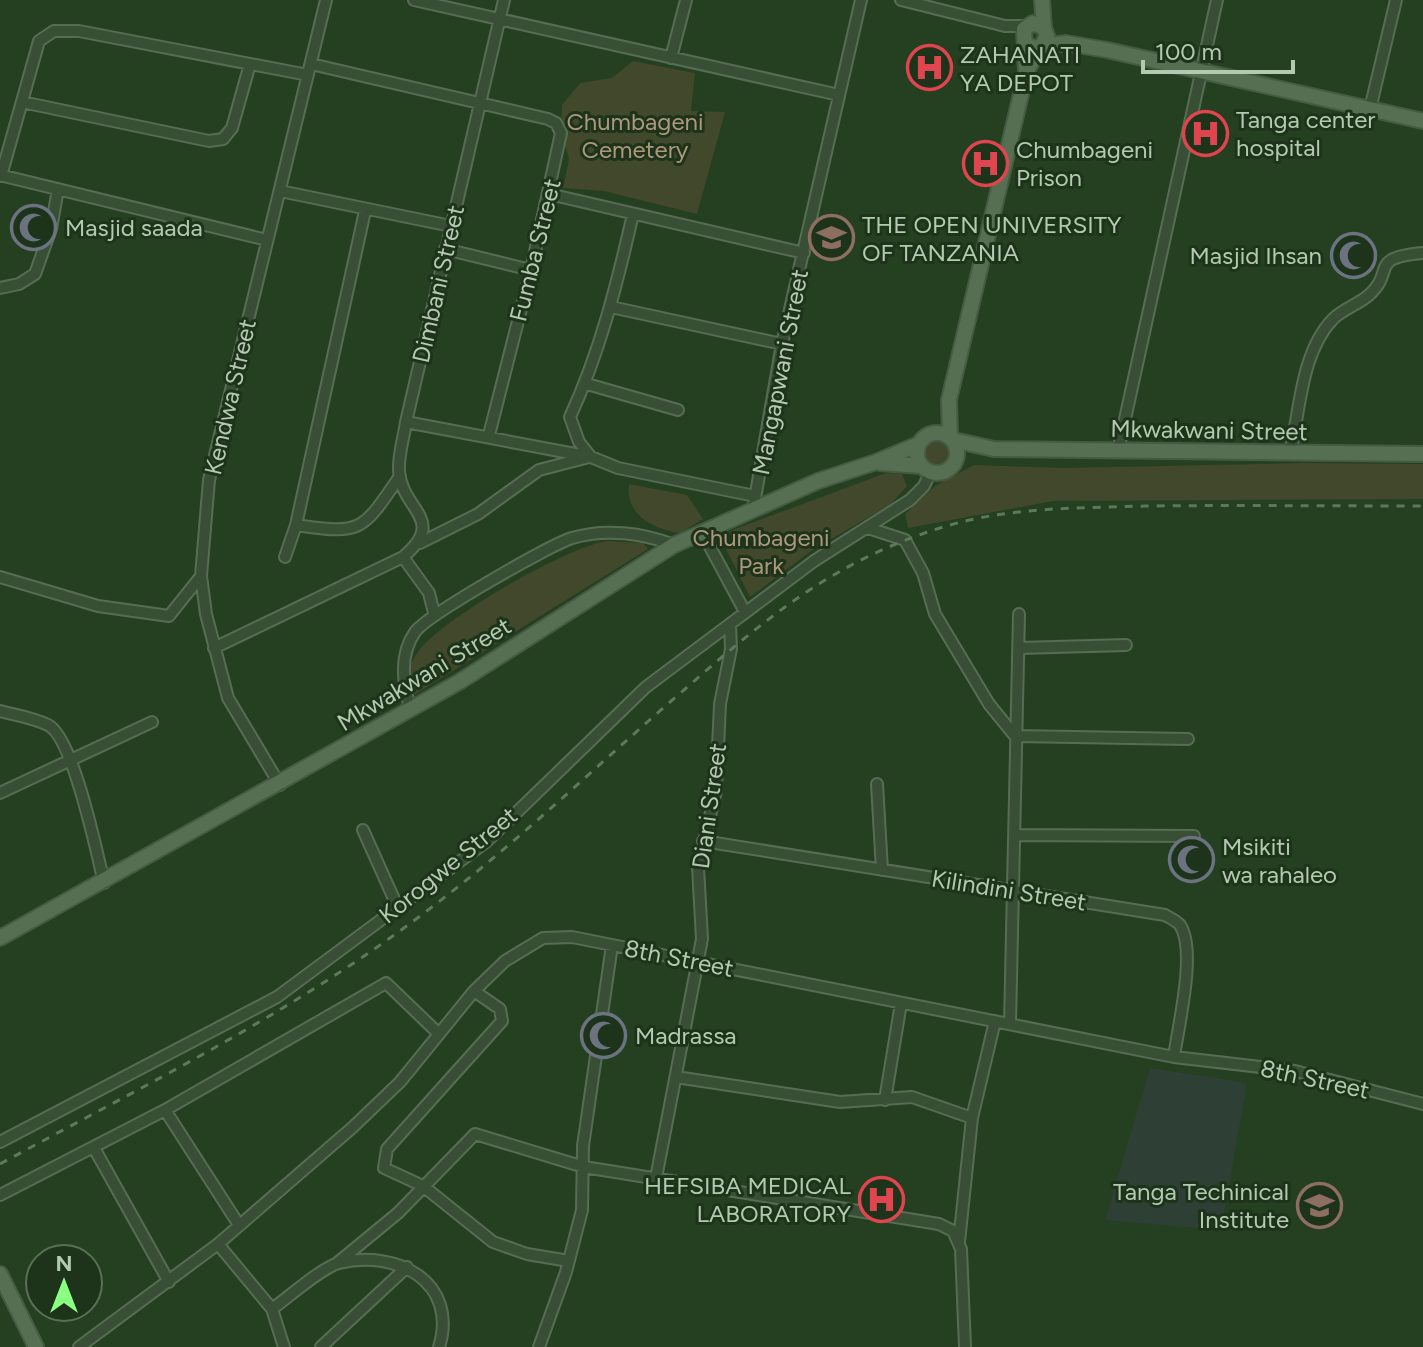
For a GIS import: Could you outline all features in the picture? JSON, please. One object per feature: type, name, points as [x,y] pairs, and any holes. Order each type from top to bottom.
[{"type":"main road","points":[[955,465],[957,448],[952,439],[949,400],[1042,0]]},
{"type":"main road","points":[[1034,36],[1423,121]]},
{"type":"main road","points":[[925,470],[916,451],[949,400]]},
{"type":"main road","points":[[924,439],[936,433],[994,449]]},
{"type":"main road","name":"Mkwakwani Street","points":[[0,938],[280,785],[459,682],[674,545],[754,503],[876,462],[924,439]]},
{"type":"main road","points":[[876,462],[939,474],[994,449]]},
{"type":"main road","name":"Mkwakwani Street","points":[[994,449],[1423,454]]},
{"type":"main road","points":[[0,1274],[36,1347]]},
{"type":"street","name":"Kendwa Street","points":[[280,785],[228,698],[214,648],[201,576],[209,480],[326,0]]},
{"type":"street","points":[[414,0],[839,95]]},
{"type":"street","name":"Dimbani Street","points":[[400,476],[406,422],[504,0]]},
{"type":"street","points":[[671,58],[686,0]]},
{"type":"street","name":"Mangapwani Street","points":[[754,503],[782,344],[861,0]]},
{"type":"street","points":[[901,0],[1034,36]]},
{"type":"street","points":[[1118,451],[1217,0]]},
{"type":"street","points":[[1370,109],[1396,0]]},
{"type":"street","name":"Fumba Street","points":[[0,176],[39,41],[54,31],[79,31],[250,64],[309,70],[556,123],[561,142],[489,435]]},
{"type":"street","points":[[22,102],[209,141],[223,139],[232,128],[250,64]]},
{"type":"street","points":[[0,176],[267,240]]},
{"type":"street","points":[[0,288],[19,284],[35,274],[51,229],[58,189]]},
{"type":"street","points":[[280,191],[365,211],[451,226]]},
{"type":"street","points":[[549,194],[804,253]]},
{"type":"street","points":[[285,557],[296,525],[365,211]]},
{"type":"street","points":[[591,457],[579,442],[570,417],[587,384],[611,307],[633,214]]},
{"type":"street","points":[[445,249],[531,270]]},
{"type":"street","points":[[1290,454],[1314,342],[1335,317],[1372,293],[1385,265],[1398,255],[1423,253]]},
{"type":"street","points":[[611,307],[782,344]]},
{"type":"street","points":[[587,384],[678,410]]},
{"type":"street","points":[[406,422],[489,435],[591,457],[618,468],[754,503]]},
{"type":"street","points":[[214,648],[403,557],[418,544],[478,514],[539,470],[591,457]]},
{"type":"street","name":"Korogwe Street","points":[[0,1142],[277,997],[486,842],[646,687],[814,561],[910,500],[924,486],[925,470]]},
{"type":"street","points":[[296,525],[343,532],[363,523],[400,476],[425,526],[418,544]]},
{"type":"street","points":[[868,528],[905,540],[923,573],[935,614],[989,704],[1015,736],[1188,739]]},
{"type":"street","points":[[702,532],[745,612]]},
{"type":"street","points":[[410,708],[402,681],[406,656],[415,632],[434,613],[571,538],[607,533],[647,535],[674,545]]},
{"type":"street","points":[[403,557],[429,593],[434,613]]},
{"type":"street","points":[[0,577],[98,606],[169,616],[201,576]]},
{"type":"street","points":[[1010,1024],[1019,614]]},
{"type":"street","name":"Diani Street","points":[[656,1178],[702,939],[698,867],[716,791],[720,704],[731,649],[730,624]]},
{"type":"street","points":[[1019,648],[1126,645]]},
{"type":"street","points":[[0,711],[50,725],[71,760],[104,883]]},
{"type":"street","points":[[0,793],[152,722]]},
{"type":"street","points":[[877,784],[882,870]]},
{"type":"street","points":[[363,830],[398,908]]},
{"type":"street","points":[[1015,835],[1194,836]]},
{"type":"street","name":"Kilindini Street","points":[[703,841],[1165,915],[1179,923],[1186,940],[1187,965],[1174,1057]]},
{"type":"street","name":"8th Street","points":[[79,1347],[218,1244],[400,1082],[474,991],[524,947],[543,938],[572,937],[1174,1057],[1295,1071],[1423,1104]]},
{"type":"street","points":[[539,1347],[569,1261],[582,1210],[583,1146],[612,945]]},
{"type":"street","points":[[0,1195],[165,1110],[386,983],[439,1034]]},
{"type":"street","points":[[474,991],[500,1009],[502,1021],[387,1149],[384,1168],[423,1186],[493,1242],[527,1254],[569,1261]]},
{"type":"street","points":[[885,1100],[901,1003]]},
{"type":"street","points":[[965,1347],[960,1246],[972,1118],[995,1021]]},
{"type":"street","points":[[676,1077],[840,1102],[912,1097],[972,1118]]},
{"type":"street","points":[[165,1110],[239,1225]]},
{"type":"street","points":[[272,1309],[336,1264],[398,1213],[475,1134],[584,1167],[939,1224],[953,1231],[960,1246]]},
{"type":"street","points":[[94,1148],[169,1282]]},
{"type":"street","points":[[218,1244],[272,1309],[284,1347]]},
{"type":"street","points":[[336,1264],[384,1260],[407,1267],[425,1282],[443,1308],[446,1325],[439,1347]]},
{"type":"street","points":[[321,1347],[407,1267]]},
{"type":"shaded area","points":[[1150,1068],[1247,1083],[1221,1230],[1105,1220]]},
{"type":"green space","name":"Chumbageni Cemetery","points":[[633,61],[695,73],[691,111],[725,112],[697,214],[604,191],[563,188],[569,159],[561,133],[562,105],[580,83],[612,78]]},
{"type":"green space","points":[[938,439],[947,443],[951,452],[947,461],[938,465],[929,461],[925,452],[929,443]]},
{"type":"green space","points":[[1423,464],[1423,499],[1053,501],[908,528],[905,514],[935,486],[974,465],[1065,468]]},
{"type":"green space","name":"Chumbageni Park","points":[[886,473],[902,474],[907,486],[891,504],[811,551],[750,597],[719,535]]},
{"type":"green space","points":[[629,484],[687,495],[703,519],[680,533],[651,524],[631,504]]},
{"type":"green space","points":[[607,541],[643,543],[648,549],[414,695],[409,678],[413,660],[434,635],[454,619],[537,569],[588,546]]},
{"type":"railway","points":[[0,1164],[219,1045],[378,947],[490,860],[703,673],[767,621],[799,597],[868,556],[950,525],[1022,512],[1145,506],[1423,506]]},
{"type":"place","name":"ZAHANATI YA DEPOT","points":[[929,68]]},
{"type":"place","name":"Tanga center hospital","points":[[1205,133]]},
{"type":"place","name":"Chumbageni Prison","points":[[985,163]]},
{"type":"place","name":"Masjid saada","points":[[34,227]]},
{"type":"place","name":"THE OPEN UNIVERSITY OF TANZANIA","points":[[831,238]]},
{"type":"place","name":"Masjid Ihsan","points":[[1353,255]]},
{"type":"place","name":"Msikiti wa rahaleo","points":[[1191,860]]},
{"type":"place","name":"Madrassa","points":[[604,1035]]},
{"type":"place","name":"HEFSIBA MEDICAL LABORATORY","points":[[882,1199]]},
{"type":"place","name":"Tanga Techinical Institute","points":[[1320,1205]]}]
